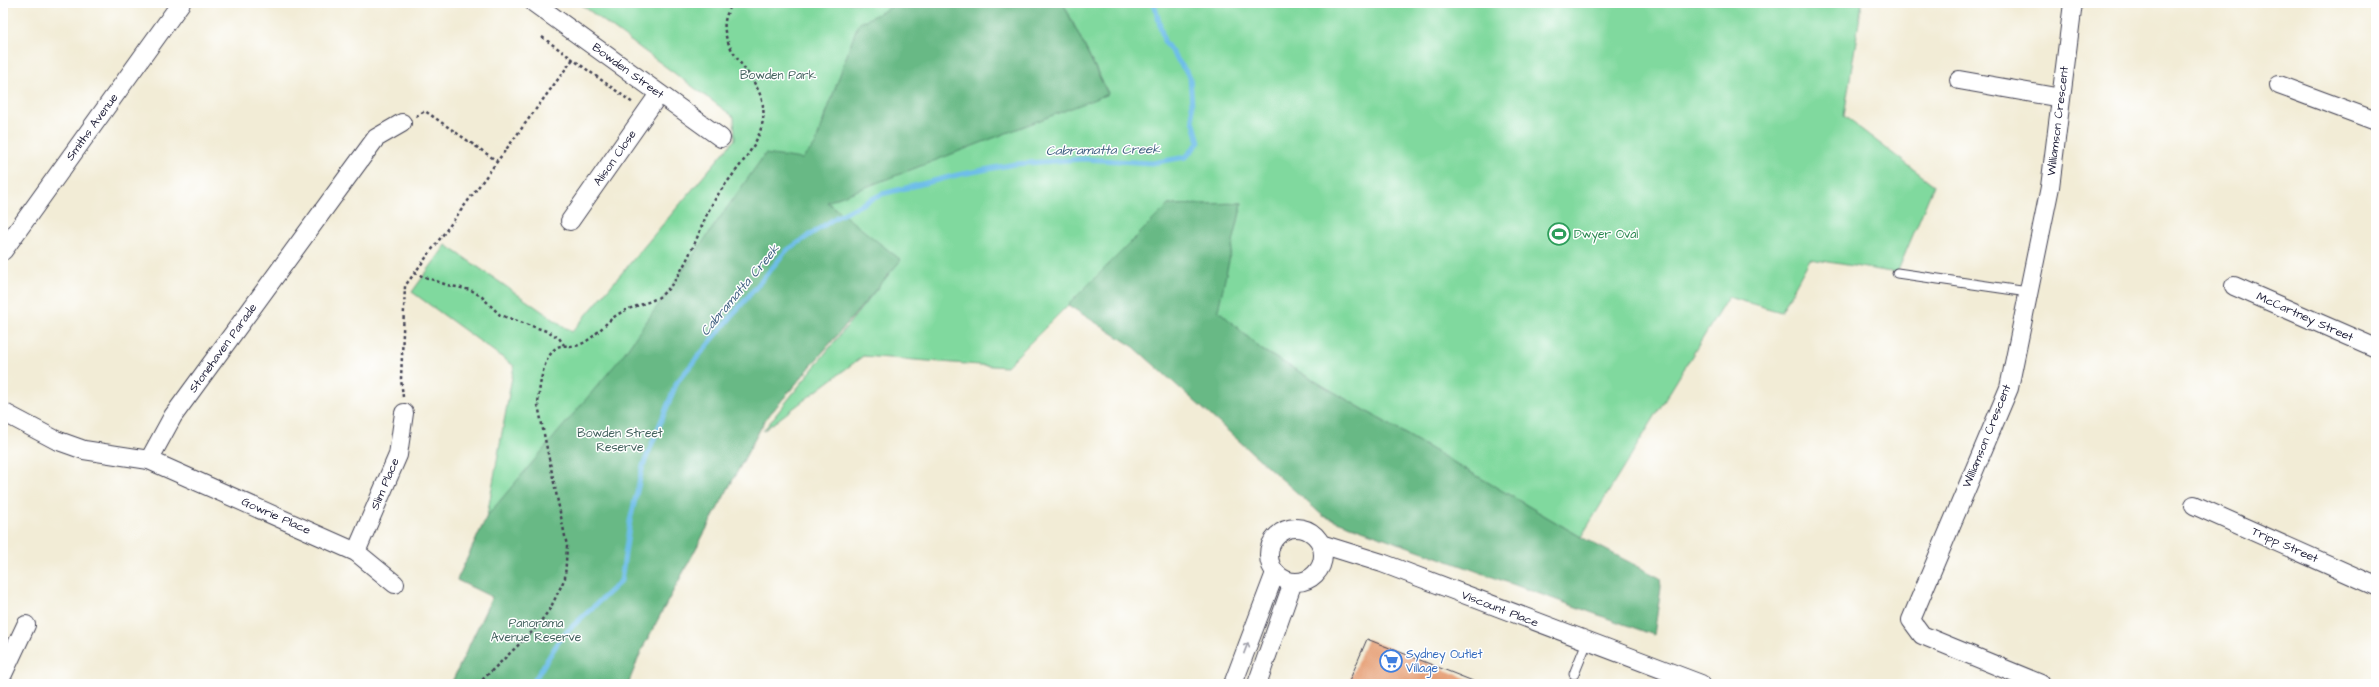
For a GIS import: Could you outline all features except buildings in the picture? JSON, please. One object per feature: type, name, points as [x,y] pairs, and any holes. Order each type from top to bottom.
[{"type":"street","name":"Smiths Avenue","points":[[3,251],[180,3]]},
{"type":"street","name":"Bowden Street","points":[[534,3],[722,138]]},
{"type":"street","name":"Williamson Crescent","points":[[2041,684],[1922,635],[1911,620],[2009,388],[2050,187],[2073,3]]},
{"type":"street","points":[[1959,80],[2061,98]]},
{"type":"street","points":[[2279,85],[2376,121]]},
{"type":"street","name":"Alison Close","points":[[570,221],[660,94]]},
{"type":"street","name":"Stonehaven Parade","points":[[149,460],[173,416],[376,138],[402,124]]},
{"type":"street","name":"McCartney Street","points":[[2234,286],[2376,348]]},
{"type":"street","points":[[3,412],[56,440],[84,450],[149,460]]},
{"type":"street","name":"Slim Place","points":[[356,552],[398,455],[404,413]]},
{"type":"street","name":"Gowrie Place","points":[[149,460],[356,552],[395,584]]},
{"type":"street","name":"Tripp Street","points":[[2194,505],[2376,586]]},
{"type":"street","points":[[1295,528],[1309,530],[1322,544],[1323,558],[1318,571],[1311,578],[1293,582],[1280,577],[1275,572],[1270,564],[1270,546],[1282,531],[1295,528]]},
{"type":"street","name":"Viscount Place","points":[[1322,544],[1382,563],[1587,642],[1679,674],[1701,684]]},
{"type":"street","points":[[1233,684],[1275,572]]},
{"type":"street","points":[[1257,684],[1293,582]]},
{"type":"street","points":[[3,674],[26,626]]},
{"type":"lane","points":[[1897,274],[2028,292]]},
{"type":"lane","points":[[1574,674],[1587,642]]},
{"type":"path","points":[[478,684],[534,630],[550,609],[565,578],[568,546],[538,405],[538,389],[544,366],[556,348],[564,345],[578,346],[593,337],[615,316],[659,297],[673,283],[691,252],[704,218],[715,199],[756,140],[763,125],[764,105],[758,89],[728,43],[725,26],[728,10],[733,3]]},
{"type":"path","points":[[542,37],[647,113]]},
{"type":"path","points":[[404,413],[401,379],[405,286],[496,161],[573,59]]},
{"type":"path","points":[[402,124],[425,111],[496,161]]},
{"type":"path","points":[[414,273],[447,286],[471,290],[482,297],[500,315],[512,321],[549,332],[559,338],[564,345]]},
{"type":"green space","points":[[579,3],[953,3],[826,112],[815,145],[803,159],[826,202],[1108,93],[1063,3],[1862,3],[1844,116],[1934,185],[1897,273],[1810,259],[1781,312],[1728,297],[1581,537],[1262,350],[1217,310],[1242,203],[1168,205],[1006,367],[863,356],[763,431],[887,276],[765,420],[642,649],[628,684],[451,684],[492,597],[457,580],[487,516],[514,366],[412,292],[446,245],[572,332],[735,139],[734,117]]},
{"type":"green space","points":[[899,3],[1063,3],[1108,94],[827,202],[901,260],[765,420],[642,649],[628,684],[451,684],[492,597],[457,580],[487,516],[620,359],[765,154],[802,159],[815,145],[858,24]]},
{"type":"green space","points":[[1242,203],[1218,310],[1262,350],[1581,537],[1660,578],[1661,587],[1654,635],[1323,516],[1134,347],[1068,305],[1168,205]]},
{"type":"waterway","name":"Cabramatta Creek","points":[[532,684],[562,636],[621,581],[630,521],[643,466],[677,382],[786,251],[835,218],[882,194],[957,175],[1015,164],[1083,159],[1152,163],[1186,157],[1199,142],[1193,120],[1190,77],[1164,41],[1154,3]]},
{"type":"place","name":"Dwyer Oval","points":[[1559,234]]},
{"type":"place","name":"Sydney Outlet Village","points":[[1391,661]]},
{"type":"park label","name":"Bowden Park","points":[[778,75]]},
{"type":"park label","name":"Bowden Street Reserve","points":[[620,440]]},
{"type":"park label","name":"Panorama Avenue Reserve","points":[[536,630]]}]
